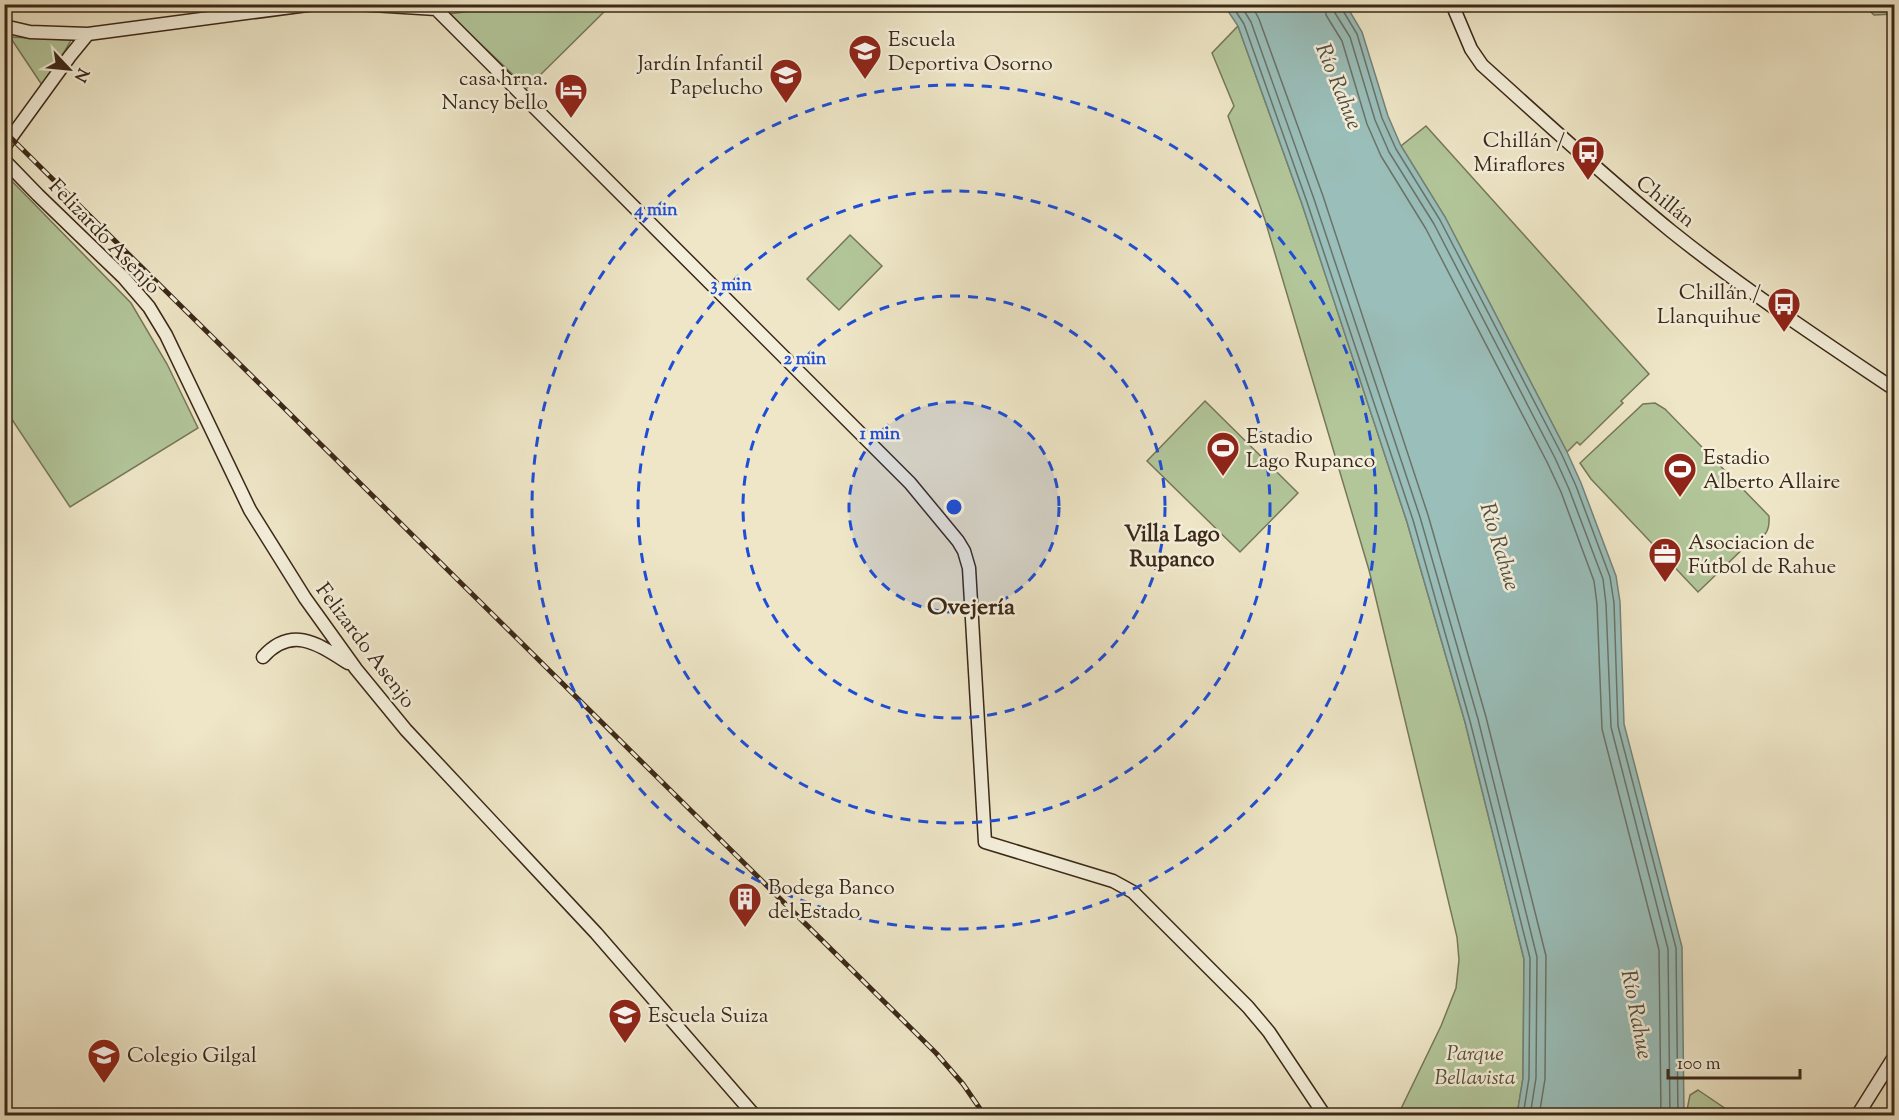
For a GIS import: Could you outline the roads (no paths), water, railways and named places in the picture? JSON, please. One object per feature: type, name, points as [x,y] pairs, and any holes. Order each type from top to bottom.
[{"type":"street","points":[[4,26],[30,32],[88,34],[315,4]]},
{"type":"street","points":[[356,4],[436,9],[910,483],[958,541],[969,568],[985,842],[1113,881],[1133,892],[1248,1007],[1269,1032],[1325,1116]]},
{"type":"street","name":"Chillán","points":[[1452,4],[1471,49],[1482,65],[1576,151],[1672,231],[1764,301],[1894,389]]},
{"type":"street","points":[[4,147],[88,34]]},
{"type":"street","name":"Felizardo Asenjo","points":[[4,160],[124,278],[148,307],[166,335],[250,510],[305,598],[356,669],[406,730],[596,933],[755,1116]]},
{"type":"street","points":[[263,657],[271,649],[284,642],[304,640],[322,646],[356,669]]},
{"type":"street","points":[[1857,1116],[1894,1057]]},
{"type":"water","name":"Río Rahue","points":[[1224,5],[1346,5],[1362,32],[1388,116],[1401,146],[1445,217],[1581,483],[1616,576],[1620,602],[1624,724],[1682,947],[1684,1115],[1517,1115],[1523,1078],[1524,959],[1465,722],[1407,522],[1302,204],[1238,26]]},
{"type":"railway","points":[[4,131],[936,1053],[963,1084],[985,1116]]},
{"type":"place","name":"Escuela Deportiva Osorno","points":[[865,80]]},
{"type":"place","name":"Jardín Infantil Papelucho","points":[[786,104]]},
{"type":"place","name":"casa hrna. Nancy bello","points":[[571,119]]},
{"type":"place","name":"Chillán / Miraflores","points":[[1588,181]]},
{"type":"place","name":"Chillán / Llanquihue","points":[[1784,333]]},
{"type":"place","name":"Estadio Lago Rupanco","points":[[1223,477]]},
{"type":"place","name":"Estadio Alberto Allaire","points":[[1680,498]]},
{"type":"place","name":"Asociacion de Fútbol de Rahue","points":[[1665,583]]},
{"type":"place","name":"Bodega Banco del Estado","points":[[745,928]]},
{"type":"place","name":"Escuela Suiza","points":[[625,1044]]},
{"type":"place","name":"Colegio Gilgal","points":[[104,1084]]},
{"type":"district","name":"Villa Lago Rupanco","points":[[1172,546]]},
{"type":"district","name":"Ovejería","points":[[971,606]]},
{"type":"park label","name":"Parque Bellavista","points":[[1475,1065]]}]
